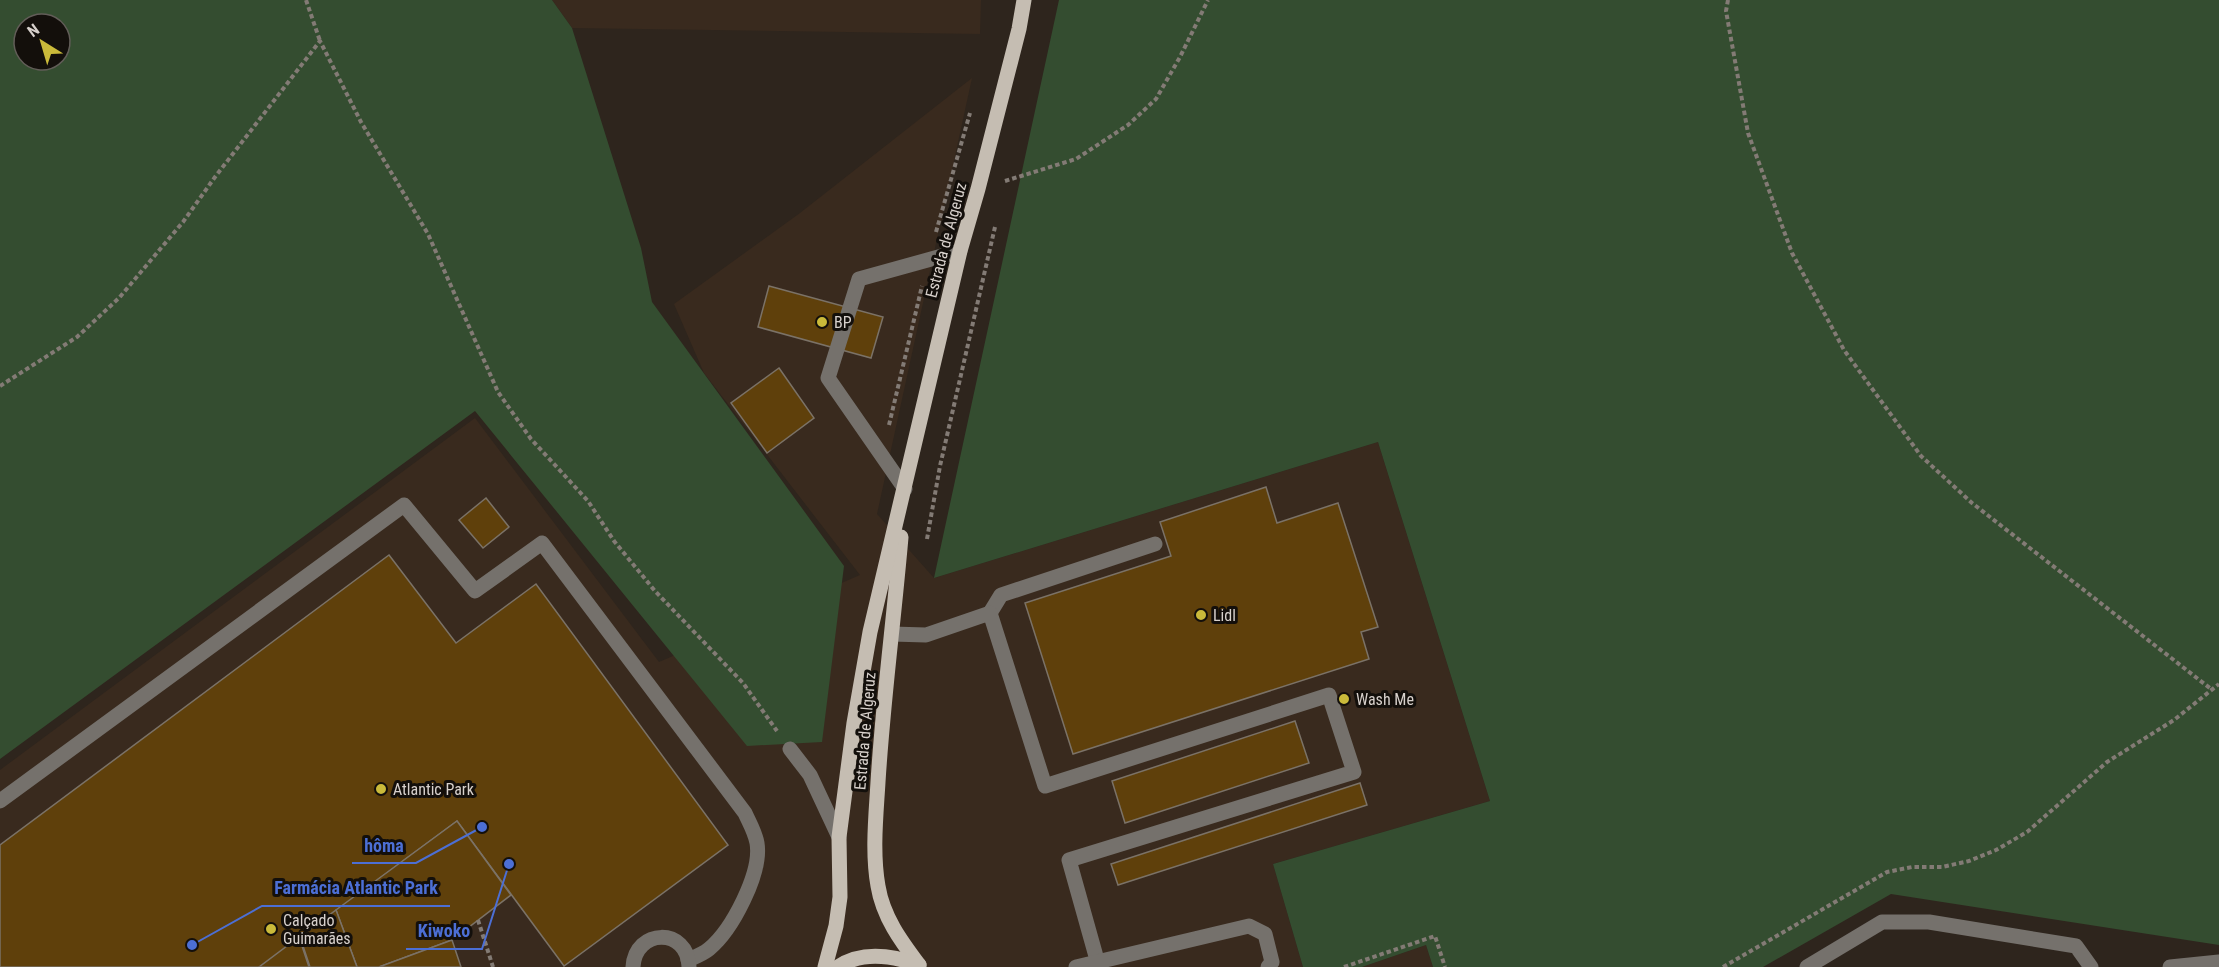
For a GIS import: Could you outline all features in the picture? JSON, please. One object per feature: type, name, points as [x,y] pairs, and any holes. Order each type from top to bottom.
[{"type":"main road","name":"Estrada de Algeruz","points":[[825,967],[836,926],[840,897],[839,837],[854,723],[870,632],[960,251],[978,189],[1024,0]]},
{"type":"main road","name":"Estrada de Algeruz","points":[[905,489],[881,729],[875,857],[878,888],[895,934],[921,966]]},
{"type":"main road","name":"Estrada de Algeruz","points":[[838,967],[868,956],[894,957],[921,966]]},
{"type":"street","points":[[905,489],[828,378],[859,279],[960,251]]},
{"type":"street","points":[[0,801],[404,505],[475,591],[542,543],[745,813],[758,844],[752,884],[739,909],[709,950],[688,964],[686,951],[671,939],[662,937],[653,938],[644,943],[634,958],[633,967]]},
{"type":"street","points":[[892,634],[926,634],[990,613],[1001,595],[1155,544]]},
{"type":"street","points":[[990,613],[1045,786],[1329,696],[1354,772],[1069,860],[1099,964]]},
{"type":"street","points":[[790,748],[810,774],[839,837]]},
{"type":"street","points":[[1807,967],[1882,922],[1929,922],[2076,946],[2091,967]]},
{"type":"street","points":[[1076,967],[1099,964],[1249,926],[1265,934],[1272,962],[1268,967]]},
{"type":"street","points":[[2170,967],[2219,962]]},
{"type":"path","points":[[306,0],[320,41],[361,122],[428,234],[498,392],[531,440],[588,501],[615,541],[656,591],[743,683],[790,748]]},
{"type":"path","points":[[978,189],[1076,159],[1128,125],[1156,99],[1208,0]]},
{"type":"path","points":[[1728,0],[1726,11],[1748,133],[1792,253],[1844,350],[1921,456],[1972,503],[2211,689]]},
{"type":"path","points":[[0,386],[76,337],[119,298],[177,230],[214,177],[320,41]]},
{"type":"path","points":[[1003,192],[1009,169]]},
{"type":"path","points":[[926,544],[940,466],[995,226]]},
{"type":"path","points":[[1723,967],[1887,872],[1912,867],[1942,867],[1969,861],[1996,850],[2027,832],[2108,762],[2174,720],[2219,684]]},
{"type":"path","points":[[478,920],[493,967]]},
{"type":"path","points":[[1344,967],[1435,936],[1445,967]]},
{"type":"shaded area","points":[[552,0],[981,0],[980,34],[572,28]]},
{"type":"shaded area","points":[[972,78],[877,514],[934,578],[1378,442],[1490,801],[1273,864],[1303,967],[0,967],[0,770],[475,418],[659,662],[860,575],[704,373],[674,304],[800,213]]},
{"type":"shaded area","points":[[1426,945],[1433,967],[1362,967]]},
{"type":"green space","points":[[0,0],[552,0],[572,28],[641,248],[652,302],[844,566],[822,742],[747,746],[475,411],[0,759]]},
{"type":"green space","points":[[1059,0],[2219,0],[2219,945],[1891,894],[1763,967],[1433,967],[1426,945],[1362,967],[1303,967],[1273,864],[1490,801],[1378,442],[934,578]]},
{"type":"building","points":[[769,286],[883,317],[871,358],[758,327]]},
{"type":"building","points":[[779,368],[814,418],[767,453],[731,403]]},
{"type":"building","name":"Lidl","points":[[1266,487],[1277,523],[1338,503],[1378,627],[1361,632],[1369,659],[1073,754],[1025,603],[1171,556],[1160,522]]},
{"type":"building","points":[[486,498],[509,527],[483,548],[459,520]]},
{"type":"building","name":"Atlantic Park","points":[[389,555],[456,643],[536,584],[728,845],[564,966],[457,821],[260,967],[0,967],[0,845]]},
{"type":"building","points":[[1295,721],[1309,763],[1125,823],[1112,781]]},
{"type":"building","points":[[1360,783],[1367,805],[1118,885],[1111,864]]},
{"type":"building","points":[[457,821],[511,895],[452,940],[379,967],[357,967],[336,910]]},
{"type":"building","points":[[336,910],[357,967],[310,967],[300,937]]},
{"type":"building","points":[[299,937],[309,967],[259,967]]},
{"type":"building","points":[[452,940],[461,967],[379,967]]},
{"type":"place","name":"BP","points":[[822,322]]},
{"type":"place","name":"Lidl","points":[[1201,615]]},
{"type":"place","name":"Wash Me","points":[[1344,699]]},
{"type":"place","name":"Atlantic Park","points":[[381,789]]},
{"type":"place","name":"hôma","points":[[482,827]]},
{"type":"place","name":"Kiwoko","points":[[509,864]]},
{"type":"place","name":"Calçado Guimarães","points":[[271,929]]},
{"type":"place","name":"Farmácia Atlantic Park","points":[[192,945]]}]
